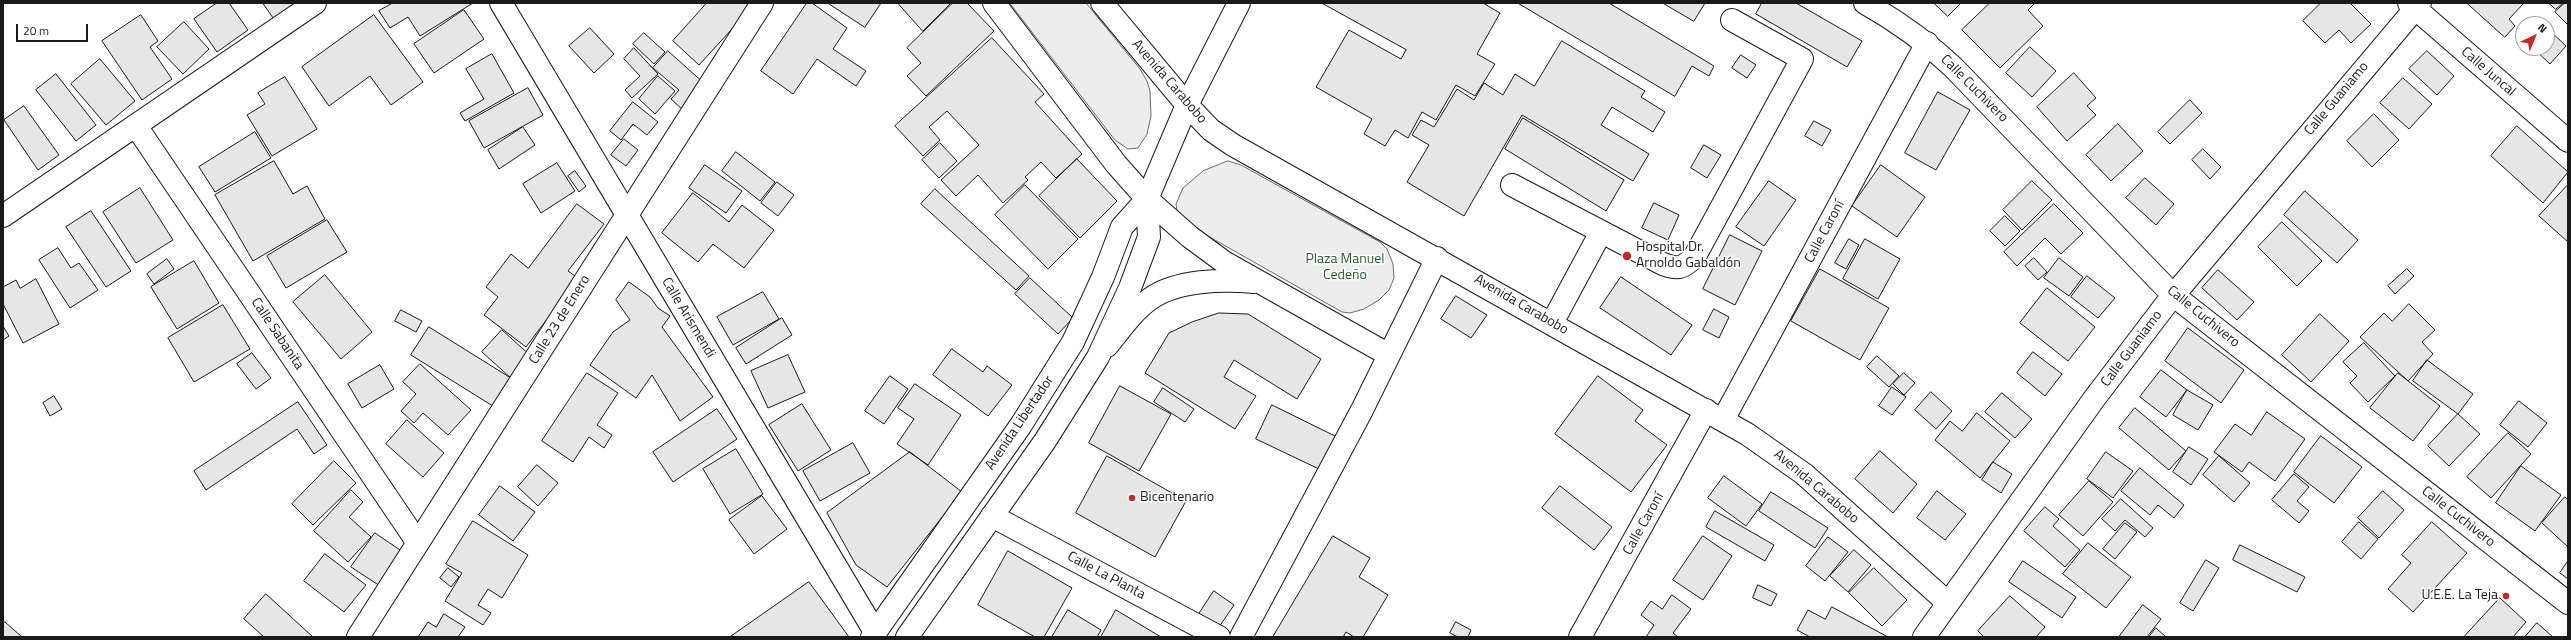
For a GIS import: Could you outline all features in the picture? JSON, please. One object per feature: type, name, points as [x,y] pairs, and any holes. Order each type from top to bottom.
[{"type":"main road","points":[[3,216],[315,3]]},
{"type":"main road","name":"Calle Arismendi","points":[[501,3],[873,635]]},
{"type":"main road","name":"Calle 23 de Enero","points":[[358,637],[762,3]]},
{"type":"main road","points":[[994,3],[1116,164],[1147,199],[1190,237],[1224,262],[1389,355]]},
{"type":"main road","name":"Avenida Carabobo","points":[[1102,3],[1186,105],[1212,130],[1233,145],[1552,323],[1714,415],[1776,453],[1804,474],[1948,603]]},
{"type":"main road","name":"Avenida Libertador","points":[[873,635],[1021,425],[1051,377],[1086,316],[1122,227],[1147,199],[1186,105],[1239,3]]},
{"type":"main road","name":"Calle Cuchivero","points":[[1864,3],[1902,25],[1927,43],[1991,104],[2173,295],[2568,603]]},
{"type":"main road","name":"Calle Juncal","points":[[2414,5],[2568,141]]},
{"type":"main road","name":"Calle Guaniamo","points":[[1929,635],[1948,603],[2094,399],[2173,295],[2414,5]]},
{"type":"main road","points":[[1512,185],[1601,232],[1674,268],[1686,265],[1695,256],[1802,59],[1732,20]]},
{"type":"main road","name":"Calle Caroní","points":[[1580,637],[1714,415],[1927,43]]},
{"type":"main road","name":"Calle Sabanita","points":[[136,126],[418,543]]},
{"type":"main road","name":"Avenida Libertador","points":[[907,637],[1045,441],[1098,356],[1130,288],[1149,237],[1147,199]]},
{"type":"main road","points":[[1552,323],[1601,232]]},
{"type":"main road","points":[[1241,637],[1389,355],[1437,258]]},
{"type":"main road","points":[[1098,356],[1135,312],[1151,298],[1171,289],[1201,282],[1229,280],[1260,282]]},
{"type":"main road","name":"Calle La Planta","points":[[992,516],[1219,637]]},
{"type":"shaded area","points":[[1010,3],[1086,3],[1140,69],[1147,81],[1150,91],[1151,116],[1147,134],[1138,148],[1128,149],[1115,140]]},
{"type":"shaded area","name":"Plaza Manuel Cedeño","points":[[1228,161],[1241,165],[1380,242],[1387,249],[1393,264],[1394,278],[1389,290],[1379,300],[1364,309],[1350,313],[1342,312],[1192,227],[1177,211],[1176,204],[1183,188],[1203,171]]},
{"type":"building","points":[[217,3],[229,3],[248,30],[217,52],[194,19]]},
{"type":"building","points":[[263,3],[298,3],[275,20]]},
{"type":"building","points":[[393,3],[473,3],[420,36],[408,17],[390,28],[379,11]]},
{"type":"building","points":[[707,3],[749,3],[753,6],[699,65],[673,41]]},
{"type":"building","points":[[807,3],[812,3],[847,28],[833,49],[866,71],[856,86],[817,59],[793,94],[761,71]]},
{"type":"building","points":[[828,3],[881,3],[865,27]]},
{"type":"building","points":[[898,3],[951,3],[923,31]]},
{"type":"building","points":[[953,3],[967,3],[994,31],[926,96],[907,76],[921,63],[907,48]]},
{"type":"building","points":[[1322,3],[1483,3],[1500,13],[1477,54],[1495,64],[1475,96],[1456,85],[1436,120],[1422,112],[1408,138],[1395,130],[1385,146],[1364,134],[1372,119],[1316,87],[1349,30],[1401,59],[1406,50]]},
{"type":"building","points":[[1518,3],[1609,3],[1714,66],[1709,76],[1692,66],[1675,96]]},
{"type":"building","points":[[1663,3],[1705,3],[1694,21]]},
{"type":"building","points":[[1762,3],[1796,3],[1862,41],[1847,67],[1756,14]]},
{"type":"building","points":[[1934,3],[1961,3],[1948,16]]},
{"type":"building","points":[[1990,3],[2035,3],[2028,10],[2043,26],[2000,68],[1962,30]]},
{"type":"building","points":[[2321,3],[2350,3],[2371,24],[2351,43],[2339,30],[2325,43],[2303,21]]},
{"type":"building","points":[[2467,3],[2524,3],[2509,19],[2515,26],[2505,37]]},
{"type":"building","points":[[2549,3],[2563,3],[2556,9]]},
{"type":"building","points":[[2565,3],[2568,3],[2568,25],[2555,12]]},
{"type":"building","points":[[464,10],[484,39],[434,73],[414,44]]},
{"type":"building","points":[[141,15],[158,41],[150,47],[172,79],[142,100],[102,41]]},
{"type":"building","points":[[374,15],[423,82],[391,105],[370,76],[329,106],[302,67]]},
{"type":"building","points":[[184,22],[209,49],[183,74],[157,47]]},
{"type":"building","points":[[590,28],[614,54],[594,73],[569,46]]},
{"type":"building","points":[[644,33],[665,52],[654,64],[633,44]]},
{"type":"building","points":[[2555,36],[2566,46],[2550,64],[2542,56],[2555,56]]},
{"type":"building","points":[[992,38],[1044,94],[1035,102],[1082,154],[1056,178],[1041,162],[1025,177],[1028,180],[1003,203],[978,175],[956,196],[941,180],[979,145],[947,111],[929,127],[940,140],[923,156],[895,126]]},
{"type":"building","points":[[1562,41],[1645,91],[1641,97],[1665,112],[1653,132],[1612,107],[1601,125],[1649,154],[1633,181],[1522,115],[1464,216],[1407,182],[1429,145],[1412,135],[1421,120],[1434,127],[1457,89],[1474,100],[1484,83],[1503,95],[1515,74],[1534,86]]},
{"type":"building","points":[[2030,47],[2056,71],[2032,97],[2006,73]]},
{"type":"building","points":[[634,48],[658,74],[632,98],[625,90],[640,76],[624,59]]},
{"type":"building","points":[[668,51],[706,85],[684,111],[671,99],[679,90],[653,68]]},
{"type":"building","points":[[2427,51],[2454,76],[2437,95],[2409,69]]},
{"type":"building","points":[[492,54],[514,93],[465,121],[460,113],[484,99],[466,69]]},
{"type":"building","points":[[1741,55],[1756,65],[1747,78],[1732,68]]},
{"type":"building","points":[[100,59],[135,101],[106,125],[71,84]]},
{"type":"building","points":[[2074,73],[2096,98],[2087,106],[2096,115],[2067,141],[2037,107]]},
{"type":"building","points":[[56,74],[96,125],[76,141],[36,90]]},
{"type":"building","points":[[658,76],[675,91],[655,114],[639,99]]},
{"type":"building","points":[[285,77],[317,129],[272,156],[247,115],[265,104],[258,93]]},
{"type":"building","points":[[2403,78],[2432,104],[2409,129],[2380,103]]},
{"type":"building","points":[[528,88],[543,115],[484,148],[469,121]]},
{"type":"building","points":[[1938,92],[1970,110],[1936,170],[1905,153]]},
{"type":"building","points":[[2190,100],[2202,113],[2170,144],[2158,132]]},
{"type":"building","points":[[633,102],[658,122],[647,135],[633,124],[621,140],[610,131]]},
{"type":"building","points":[[24,106],[59,155],[38,170],[4,120]]},
{"type":"building","points":[[2374,114],[2399,140],[2372,167],[2347,141]]},
{"type":"building","points":[[1523,118],[1624,180],[1606,211],[1505,149]]},
{"type":"building","points":[[1814,121],[1831,130],[1822,146],[1805,136]]},
{"type":"building","points":[[2118,124],[2143,151],[2111,181],[2086,155]]},
{"type":"building","points":[[2517,126],[2568,172],[2543,203],[2491,156]]},
{"type":"building","points":[[523,127],[535,145],[499,169],[488,150]]},
{"type":"building","points":[[255,132],[271,158],[215,192],[199,167]]},
{"type":"building","points":[[624,139],[638,150],[626,166],[611,155]]},
{"type":"building","points":[[940,143],[957,161],[939,178],[922,160]]},
{"type":"building","points":[[1704,145],[1721,155],[1707,178],[1691,168]]},
{"type":"building","points":[[2203,149],[2221,167],[2210,179],[2192,160]]},
{"type":"building","points":[[736,152],[775,182],[760,201],[722,171]]},
{"type":"building","points":[[1077,159],[1117,201],[1080,238],[1039,196]]},
{"type":"building","points":[[274,161],[293,194],[307,186],[325,219],[253,261],[215,195]]},
{"type":"building","points":[[557,163],[575,191],[541,213],[523,184]]},
{"type":"building","points":[[705,165],[742,191],[726,213],[689,188]]},
{"type":"building","points":[[1881,165],[1925,197],[1897,237],[1852,206]]},
{"type":"building","points":[[575,171],[586,186],[579,192],[568,176]]},
{"type":"building","points":[[2145,178],[2174,204],[2156,225],[2126,198]]},
{"type":"building","points":[[1769,181],[1796,200],[1764,246],[1736,227]]},
{"type":"building","points":[[2032,181],[2052,200],[2022,230],[2003,210]]},
{"type":"building","points":[[777,182],[794,195],[778,216],[761,203]]},
{"type":"building","points":[[1025,185],[1078,239],[1048,269],[995,215]]},
{"type":"building","points":[[2567,186],[2568,187],[2568,242],[2539,216]]},
{"type":"building","points":[[140,188],[173,240],[136,263],[103,212]]},
{"type":"building","points":[[935,189],[1029,276],[1016,290],[921,204]]},
{"type":"building","points":[[2305,191],[2358,240],[2337,263],[2284,215]]},
{"type":"building","points":[[693,193],[729,222],[742,205],[774,230],[744,268],[713,244],[698,262],[662,233]]},
{"type":"building","points":[[1654,203],[1679,215],[1668,240],[1642,228]]},
{"type":"building","points":[[577,204],[604,224],[568,271],[578,278],[526,347],[484,315],[498,297],[486,287],[511,254],[528,268]]},
{"type":"building","points":[[2054,204],[2083,233],[2061,254],[2045,238],[2017,266],[2004,252]]},
{"type":"building","points":[[91,211],[131,271],[106,287],[66,227]]},
{"type":"building","points":[[2005,216],[2020,231],[2005,246],[1990,231]]},
{"type":"building","points":[[327,220],[347,252],[286,288],[267,256]]},
{"type":"building","points":[[2282,222],[2322,261],[2297,286],[2258,247]]},
{"type":"building","points":[[1730,235],[1762,251],[1735,305],[1703,289]]},
{"type":"building","points":[[1849,239],[1859,245],[1846,269],[1835,263]]},
{"type":"building","points":[[1865,239],[1900,259],[1878,299],[1843,279]]},
{"type":"building","points":[[58,248],[71,268],[79,263],[98,290],[70,308],[39,260]]},
{"type":"building","points":[[2034,258],[2047,272],[2038,280],[2025,266]]},
{"type":"building","points":[[2059,258],[2083,277],[2069,296],[2044,278]]},
{"type":"building","points":[[167,259],[174,269],[154,284],[147,274]]},
{"type":"building","points":[[194,261],[219,303],[177,329],[151,287]]},
{"type":"building","points":[[1820,269],[1889,308],[1860,360],[1791,321]]},
{"type":"building","points":[[2407,269],[2414,276],[2395,294],[2388,286]]},
{"type":"building","points":[[2218,270],[2254,302],[2237,320],[2202,288]]},
{"type":"building","points":[[325,275],[372,332],[341,359],[293,302]]},
{"type":"building","points":[[2087,276],[2115,298],[2098,318],[2071,297]]},
{"type":"building","points":[[1621,277],[1692,325],[1671,355],[1600,308]]},
{"type":"building","points":[[1030,278],[1073,318],[1058,334],[1015,294]]},
{"type":"building","points":[[36,279],[59,324],[23,343],[3,304],[3,287],[16,280],[20,288]]},
{"type":"building","points":[[629,282],[650,297],[658,308],[670,316],[662,327],[713,397],[680,421],[652,375],[636,398],[590,365],[613,332],[630,320],[616,300]]},
{"type":"building","points":[[2047,288],[2095,327],[2068,361],[2020,323]]},
{"type":"building","points":[[763,292],[779,319],[733,345],[717,317]]},
{"type":"building","points":[[1456,296],[1487,315],[1471,338],[1441,319]]},
{"type":"building","points":[[2409,304],[2435,330],[2422,342],[2433,354],[2408,381],[2360,337],[2384,313],[2392,321]]},
{"type":"building","points":[[223,305],[250,349],[194,382],[168,338]]},
{"type":"building","points":[[1714,309],[1729,317],[1719,338],[1703,330]]},
{"type":"building","points":[[401,310],[422,321],[416,332],[395,321]]},
{"type":"building","points":[[1219,313],[1248,314],[1321,359],[1297,399],[1234,360],[1224,377],[1256,396],[1235,429],[1145,373],[1169,333],[1192,322]]},
{"type":"building","points":[[2320,314],[2349,341],[2311,382],[2282,355]]},
{"type":"building","points":[[782,318],[792,335],[746,364],[736,348]]},
{"type":"building","points":[[3,326],[9,336],[3,340]]},
{"type":"building","points":[[429,327],[514,380],[496,408],[411,355]]},
{"type":"building","points":[[2188,328],[2244,370],[2221,403],[2165,361]]},
{"type":"building","points":[[502,330],[532,357],[512,379],[482,352]]},
{"type":"building","points":[[2364,343],[2395,376],[2368,402],[2350,383],[2357,376],[2343,362]]},
{"type":"building","points":[[952,349],[983,372],[987,366],[1012,385],[988,416],[933,375]]},
{"type":"building","points":[[2033,352],[2062,374],[2045,396],[2017,373]]},
{"type":"building","points":[[252,353],[271,378],[256,389],[237,364]]},
{"type":"building","points":[[788,355],[805,392],[768,408],[751,371]]},
{"type":"building","points":[[1877,356],[1899,376],[1889,387],[1867,367]]},
{"type":"building","points":[[2427,360],[2473,394],[2458,414],[2413,381]]},
{"type":"building","points":[[420,364],[471,410],[448,435],[423,413],[414,423],[401,411],[416,394],[403,382]]},
{"type":"building","points":[[380,365],[394,389],[362,408],[348,384]]},
{"type":"building","points":[[2161,370],[2187,390],[2166,417],[2140,397]]},
{"type":"building","points":[[587,373],[618,393],[597,425],[612,435],[604,448],[589,437],[573,462],[542,441]]},
{"type":"building","points":[[1904,373],[1915,383],[1904,395],[1893,384]]},
{"type":"building","points":[[2398,373],[2440,406],[2413,441],[2370,408]]},
{"type":"building","points":[[890,376],[908,389],[884,424],[865,411]]},
{"type":"building","points":[[1598,376],[1643,410],[1635,421],[1667,445],[1631,492],[1555,434]]},
{"type":"building","points":[[915,384],[961,415],[928,465],[897,444],[914,419],[898,408]]},
{"type":"building","points":[[1120,386],[1171,414],[1139,471],[1089,443]]},
{"type":"building","points":[[1892,387],[1906,397],[1892,415],[1879,406]]},
{"type":"building","points":[[1163,388],[1194,409],[1185,422],[1154,402]]},
{"type":"building","points":[[2187,390],[2213,405],[2198,430],[2173,415]]},
{"type":"building","points":[[1931,392],[1952,411],[1936,429],[1915,410]]},
{"type":"building","points":[[2002,393],[2032,419],[2015,438],[1985,412]]},
{"type":"building","points":[[54,396],[62,409],[50,416],[43,403]]},
{"type":"building","points":[[2519,401],[2547,423],[2528,447],[2500,425]]},
{"type":"building","points":[[298,402],[327,445],[314,454],[297,429],[206,490],[194,471]]},
{"type":"building","points":[[802,404],[831,450],[798,471],[769,425]]},
{"type":"building","points":[[1272,405],[1337,437],[1321,470],[1256,439]]},
{"type":"building","points":[[2135,408],[2186,451],[2169,470],[2119,428]]},
{"type":"building","points":[[717,409],[737,439],[673,482],[653,452]]},
{"type":"building","points":[[2267,412],[2305,439],[2275,481],[2249,462],[2242,472],[2214,452],[2235,424],[2251,435]]},
{"type":"building","points":[[1977,413],[2010,441],[1980,478],[1935,440],[1950,421],[1962,431]]},
{"type":"building","points":[[2458,414],[2480,434],[2449,466],[2428,446]]},
{"type":"building","points":[[407,420],[444,453],[423,477],[386,444]]},
{"type":"building","points":[[2508,433],[2531,454],[2491,498],[2467,477]]},
{"type":"building","points":[[2321,436],[2362,467],[2334,503],[2294,472]]},
{"type":"building","points":[[853,443],[870,473],[820,501],[803,471]]},
{"type":"building","points":[[2189,447],[2208,459],[2191,485],[2173,472]]},
{"type":"building","points":[[736,449],[763,494],[730,514],[703,469]]},
{"type":"building","points":[[1880,451],[1917,484],[1893,513],[1855,479]]},
{"type":"building","points":[[910,452],[962,492],[887,587],[856,565],[827,513]]},
{"type":"building","points":[[2106,452],[2133,471],[2113,498],[2087,479]]},
{"type":"building","points":[[1107,456],[1186,501],[1155,557],[1076,513]]},
{"type":"building","points":[[2219,456],[2250,483],[2234,502],[2203,475]]},
{"type":"building","points":[[334,461],[356,483],[313,525],[292,504]]},
{"type":"building","points":[[1993,462],[2012,474],[2001,493],[1982,480]]},
{"type":"building","points":[[537,465],[558,483],[538,506],[518,487]]},
{"type":"building","points":[[2521,466],[2561,495],[2535,531],[2496,503]]},
{"type":"building","points":[[2140,468],[2184,505],[2174,518],[2158,505],[2150,515],[2121,491]]},
{"type":"building","points":[[2294,474],[2309,487],[2297,501],[2309,511],[2299,523],[2272,500]]},
{"type":"building","points":[[1724,476],[1762,504],[1746,526],[1708,498]]},
{"type":"building","points":[[2089,481],[2113,502],[2083,536],[2059,515]]},
{"type":"building","points":[[500,486],[535,512],[513,541],[479,515]]},
{"type":"building","points":[[1560,486],[1612,527],[1594,550],[1542,508]]},
{"type":"building","points":[[351,490],[363,502],[349,517],[371,537],[348,562],[314,531]]},
{"type":"building","points":[[1937,491],[1966,514],[1945,540],[1917,518]]},
{"type":"building","points":[[2383,491],[2404,510],[2379,538],[2358,518]]},
{"type":"building","points":[[1771,492],[1828,528],[1815,548],[1759,511]]},
{"type":"building","points":[[762,496],[787,529],[754,554],[729,520]]},
{"type":"building","points":[[2565,497],[2568,500],[2568,547],[2542,523]]},
{"type":"building","points":[[2121,499],[2153,528],[2145,537],[2125,520],[2115,531],[2102,519]]},
{"type":"building","points":[[2045,507],[2059,519],[2053,526],[2080,550],[2065,567],[2024,531]]},
{"type":"building","points":[[1715,511],[1774,545],[1765,561],[1706,527]]},
{"type":"building","points":[[473,521],[528,555],[502,598],[488,589],[478,605],[491,613],[483,625],[445,601],[462,573],[446,564]]},
{"type":"building","points":[[2359,522],[2378,539],[2361,559],[2342,542]]},
{"type":"building","points":[[2432,522],[2467,553],[2413,612],[2388,589],[2411,563],[2402,555]]},
{"type":"building","points":[[2125,523],[2137,532],[2115,559],[2103,549]]},
{"type":"building","points":[[375,533],[406,554],[383,588],[351,567]]},
{"type":"building","points":[[1333,536],[1370,558],[1359,577],[1388,595],[1363,637],[1354,637],[1346,632],[1343,637],[1273,637]]},
{"type":"building","points":[[1703,536],[1732,556],[1703,600],[1673,580]]},
{"type":"building","points":[[1828,537],[1848,552],[1825,581],[1806,566]]},
{"type":"building","points":[[2088,543],[2131,577],[2106,608],[2063,574]]},
{"type":"building","points":[[2240,545],[2305,577],[2297,592],[2233,560]]},
{"type":"building","points":[[1854,550],[1871,565],[1848,592],[1830,576]]},
{"type":"building","points":[[1008,551],[1072,588],[1044,637],[1035,637],[978,605]]},
{"type":"building","points":[[325,554],[366,585],[344,612],[304,581]]},
{"type":"building","points":[[2206,560],[2219,568],[2193,611],[2180,603]]},
{"type":"building","points":[[2023,561],[2076,597],[2062,618],[2009,582]]},
{"type":"building","points":[[2568,561],[2568,579],[2560,573]]},
{"type":"building","points":[[448,568],[459,577],[451,587],[440,578]]},
{"type":"building","points":[[1874,568],[1907,600],[1882,626],[1849,593]]},
{"type":"building","points":[[809,582],[849,637],[730,637]]},
{"type":"building","points":[[1758,585],[1777,594],[1771,606],[1753,598]]},
{"type":"building","points":[[1214,591],[1234,605],[1217,630],[1197,617]]},
{"type":"building","points":[[266,594],[313,637],[264,637],[244,619]]},
{"type":"building","points":[[1672,595],[1691,609],[1673,633],[1678,637],[1646,637],[1654,625],[1641,615],[1651,601],[1662,609]]},
{"type":"building","points":[[2010,596],[2045,627],[2036,637],[1984,637],[1978,631]]},
{"type":"building","points":[[2500,598],[2526,622],[2513,637],[2464,637]]},
{"type":"building","points":[[2143,605],[2161,619],[2147,637],[2119,637]]},
{"type":"building","points":[[1832,607],[1888,637],[1810,637],[1797,630],[1808,610],[1825,619]]},
{"type":"building","points":[[1068,610],[1101,630],[1097,637],[1052,637]]},
{"type":"building","points":[[1116,610],[1161,637],[1101,637]]},
{"type":"building","points":[[444,614],[465,627],[458,637],[418,637],[428,622],[436,627]]},
{"type":"building","points":[[5,622],[22,637],[3,637],[3,624]]},
{"type":"building","points":[[1456,622],[1471,630],[1468,637],[1458,637],[1450,633]]},
{"type":"building","points":[[2537,623],[2553,637],[2525,637]]},
{"type":"building","points":[[2156,628],[2166,637],[2149,637]]},
{"type":"place","name":"Hospital Dr. Arnoldo Gabaldón","points":[[1627,256]]},
{"type":"place","name":"Bicentenario","points":[[1132,498]]},
{"type":"place","name":"U.E.E. La Teja","points":[[2506,596]]}]
